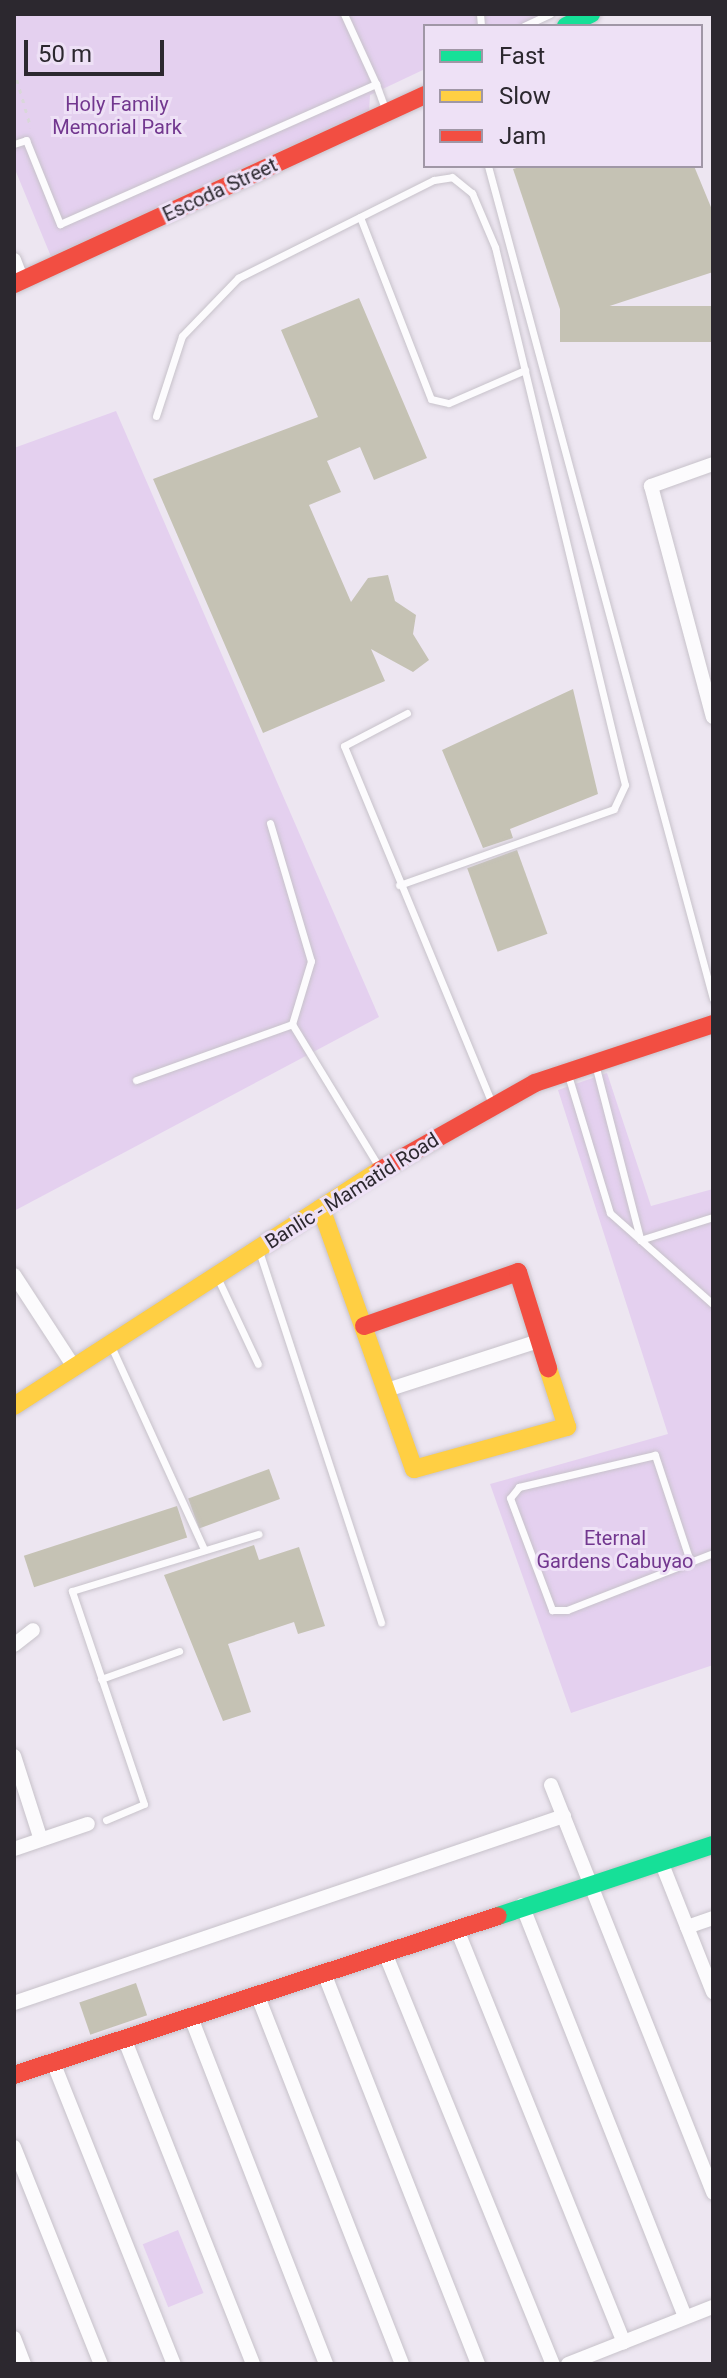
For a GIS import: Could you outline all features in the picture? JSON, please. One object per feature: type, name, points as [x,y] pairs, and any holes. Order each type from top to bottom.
[{"type":"street","name":"Escoda Street","points":[[18,283],[423,96]]},
{"type":"street","points":[[14,260],[18,283]]},
{"type":"street","points":[[713,464],[651,486],[713,717]]},
{"type":"street","name":"Banlic - Mamatid Road","points":[[14,1406],[381,1170],[493,1107],[567,1073],[713,1024]]},
{"type":"street","points":[[321,1208],[414,1469],[567,1427],[518,1272],[364,1326]]},
{"type":"street","points":[[14,1275],[74,1367]]},
{"type":"street","points":[[387,1390],[539,1341]]},
{"type":"street","points":[[14,1645],[33,1630]]},
{"type":"street","points":[[14,1756],[40,1837]]},
{"type":"street","points":[[551,1785],[713,2193]]},
{"type":"street","points":[[14,2003],[564,1816]]},
{"type":"street","points":[[14,1849],[40,1837],[88,1824]]},
{"type":"street","points":[[14,2075],[385,1953],[590,1880],[662,1864],[713,1845]]},
{"type":"street","points":[[662,1864],[713,1992]]},
{"type":"street","points":[[522,1905],[685,2317]]},
{"type":"street","points":[[687,1927],[713,1918]]},
{"type":"street","points":[[456,1927],[624,2342]]},
{"type":"street","points":[[385,1953],[553,2364]]},
{"type":"street","points":[[324,1973],[478,2364]]},
{"type":"street","points":[[257,1994],[402,2364]]},
{"type":"street","points":[[190,2015],[326,2364]]},
{"type":"street","points":[[124,2038],[253,2364]]},
{"type":"street","points":[[53,2062],[174,2364]]},
{"type":"street","points":[[14,2147],[101,2364]]},
{"type":"street","points":[[568,2364],[713,2307]]},
{"type":"street","points":[[14,2338],[24,2364]]},
{"type":"lane","points":[[344,14],[387,113]]},
{"type":"lane","points":[[528,24],[550,14]]},
{"type":"lane","points":[[14,144],[26,140],[60,224],[376,84]]},
{"type":"lane","points":[[489,168],[713,999]]},
{"type":"lane","points":[[156,416],[182,336],[238,278],[434,180],[452,177],[472,193],[495,247],[625,785],[614,809],[399,885]]},
{"type":"lane","points":[[360,217],[431,399],[449,403],[525,370]]},
{"type":"lane","points":[[407,713],[344,746],[493,1107]]},
{"type":"lane","points":[[270,823],[311,961],[292,1024],[381,1170]]},
{"type":"lane","points":[[136,1080],[292,1024]]},
{"type":"lane","points":[[594,1063],[640,1240]]},
{"type":"lane","points":[[567,1073],[610,1213],[713,1304]]},
{"type":"lane","points":[[640,1240],[713,1217]]},
{"type":"lane","points":[[258,1249],[381,1622]]},
{"type":"lane","points":[[216,1275],[258,1364]]},
{"type":"lane","points":[[110,1344],[204,1549]]},
{"type":"lane","points":[[690,1561],[655,1455],[519,1487],[510,1498],[552,1610],[713,1553]]},
{"type":"lane","points":[[106,1820],[144,1804],[72,1591],[258,1534]]},
{"type":"lane","points":[[101,1679],[179,1651]]},
{"type":"path","points":[[14,70],[31,128],[26,140]]},
{"type":"green space","name":"Holy Family Memorial Park","points":[[14,14],[547,14],[524,24],[423,24],[423,70],[370,95],[369,112],[52,259],[14,167]]},
{"type":"green space","points":[[116,411],[379,1017],[14,1211],[14,448]]},
{"type":"green space","name":"Eternal Gardens Cabuyao","points":[[607,1073],[651,1206],[713,1189],[713,1665],[571,1713],[490,1484],[668,1434],[558,1090]]},
{"type":"green space","points":[[178,2230],[203,2293],[168,2307],[143,2244]]},
{"type":"building","points":[[695,168],[713,212],[713,272],[564,321],[513,169]]},
{"type":"building","points":[[359,298],[427,458],[374,480],[360,447],[327,461],[341,492],[309,505],[351,602],[368,578],[388,575],[395,601],[416,615],[413,634],[429,660],[413,672],[371,649],[385,681],[263,733],[153,479],[318,417],[281,330]]},
{"type":"building","points":[[560,306],[713,306],[713,342],[560,342]]},
{"type":"building","points":[[573,689],[598,794],[510,829],[513,838],[483,848],[442,750]]},
{"type":"building","points":[[517,850],[547,934],[498,952],[467,868]]},
{"type":"building","points":[[269,1469],[280,1499],[199,1528],[188,1498]]},
{"type":"building","points":[[177,1506],[187,1537],[34,1587],[24,1556]]},
{"type":"building","points":[[254,1545],[259,1560],[299,1547],[325,1626],[298,1634],[294,1622],[228,1644],[251,1712],[223,1721],[164,1575]]},
{"type":"building","points":[[136,1983],[147,2015],[90,2035],[79,2003]]},
{"type":"traffic: fast","points":[[570,24],[591,14]]},
{"type":"traffic: fast","points":[[498,1916],[713,1845]]},
{"type":"traffic: slow","points":[[14,1406],[379,1171]]},
{"type":"traffic: slow","points":[[321,1208],[414,1469],[567,1427],[548,1368]]},
{"type":"traffic: jam","points":[[14,284],[423,96]]},
{"type":"traffic: jam","points":[[379,1171],[535,1083],[713,1024]]},
{"type":"traffic: jam","points":[[364,1326],[518,1272],[548,1368]]},
{"type":"traffic: jam","points":[[14,2075],[498,1916]]}]
